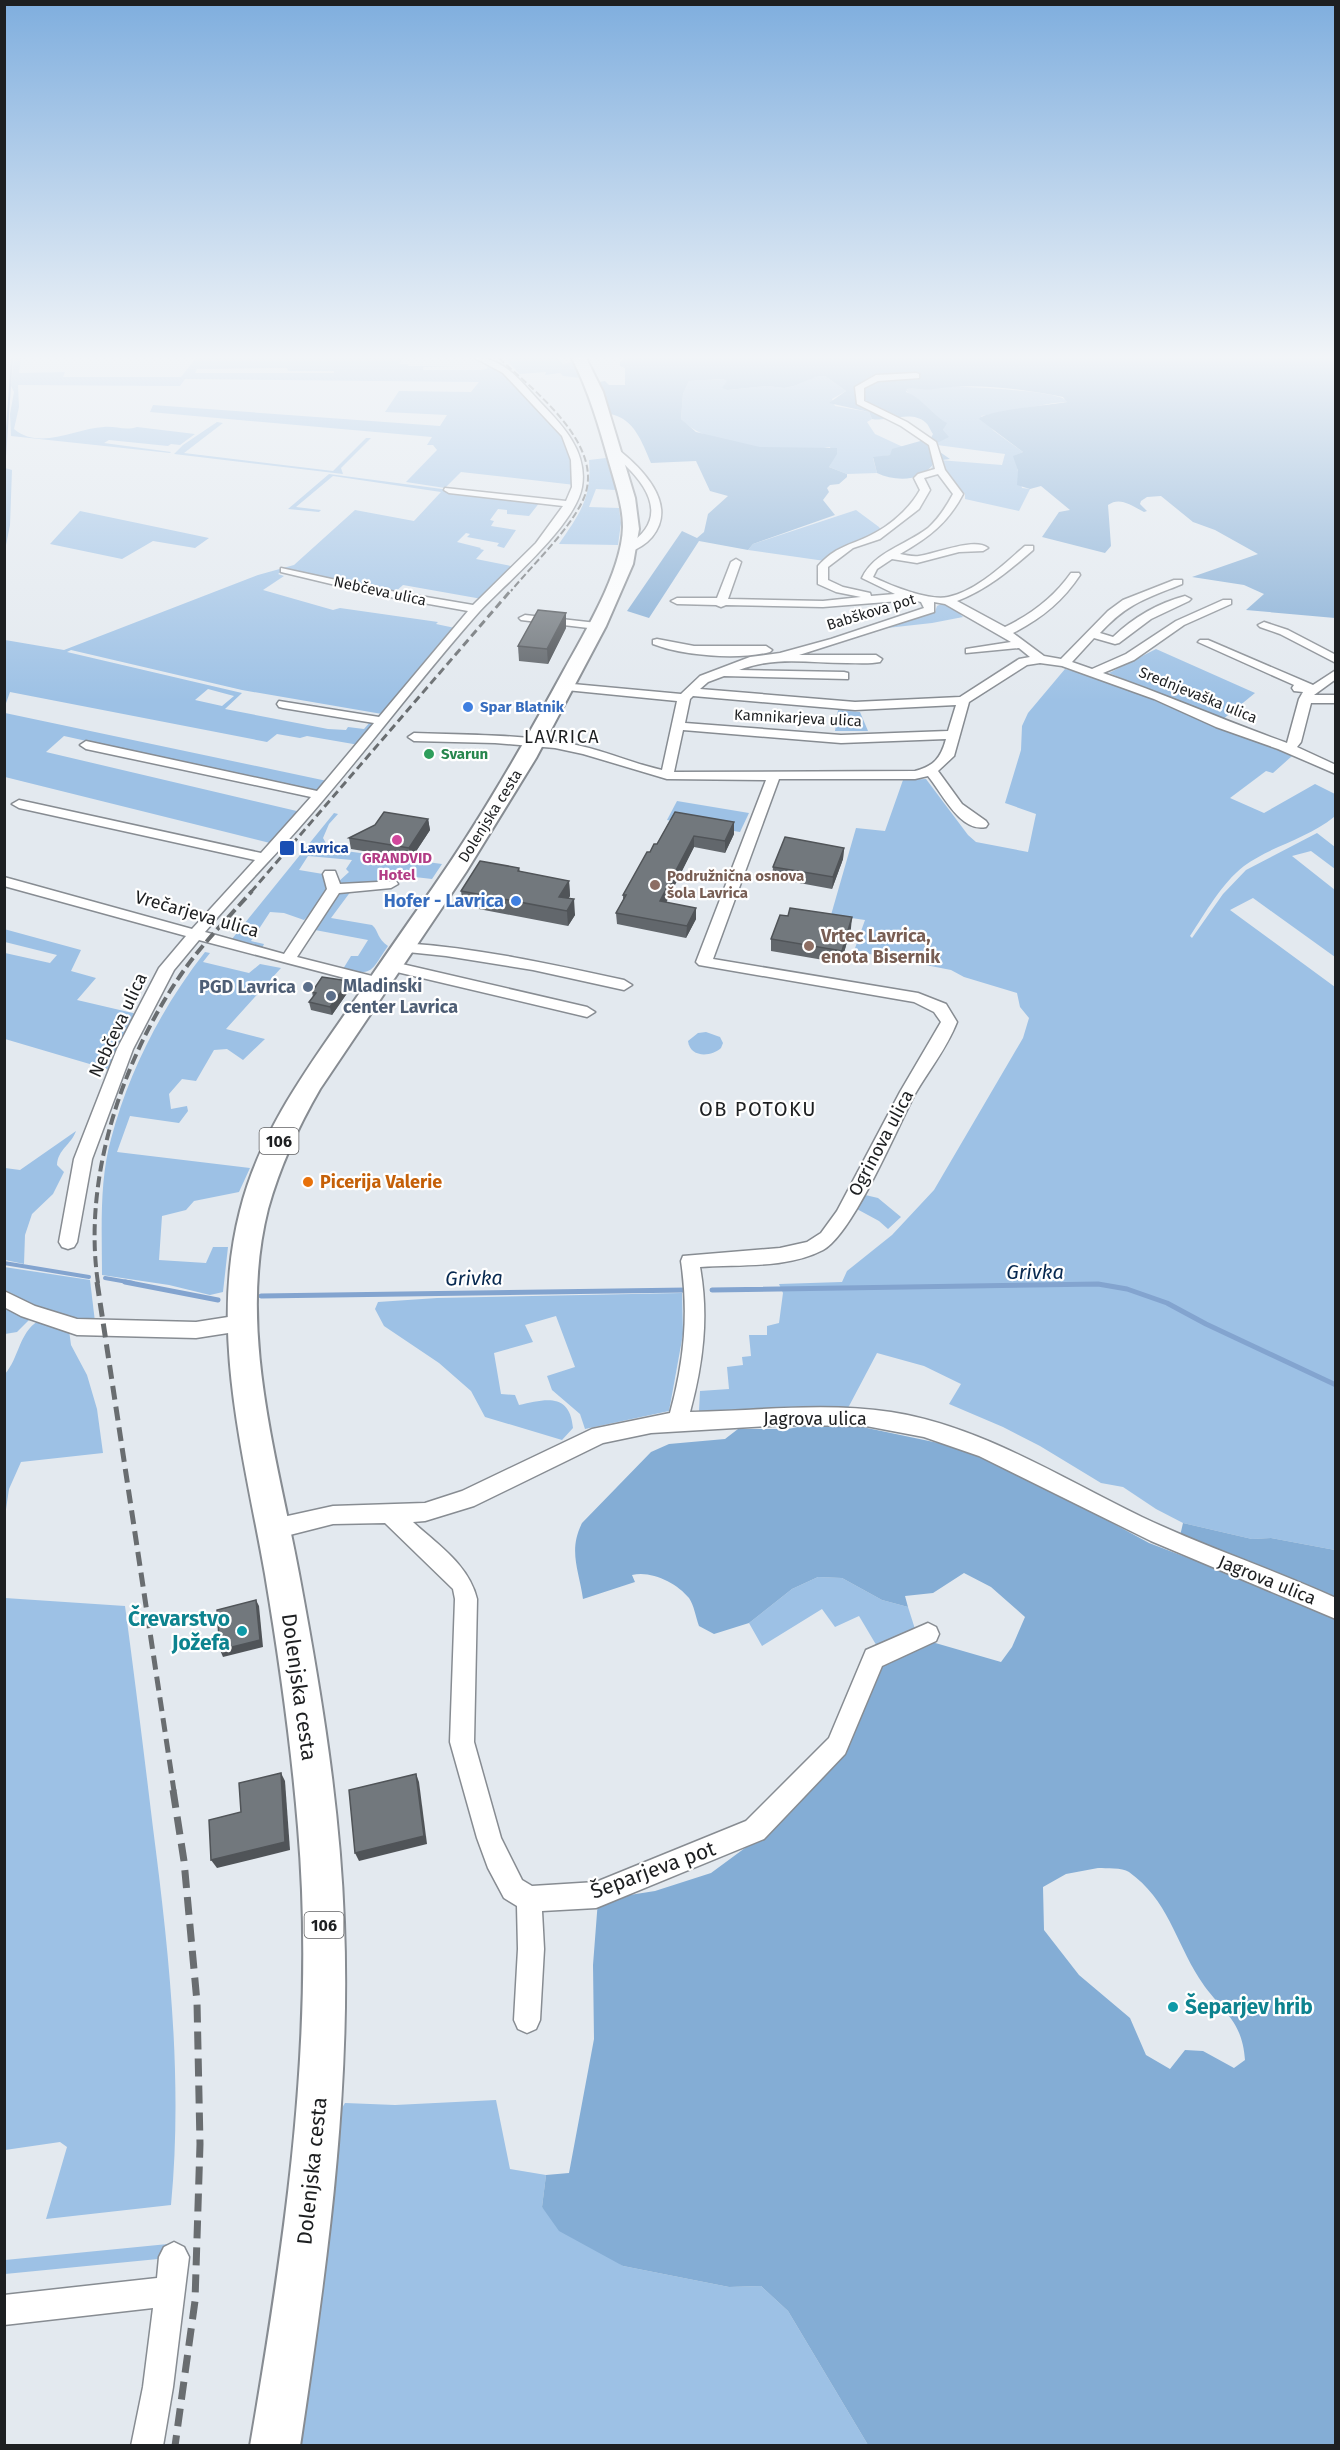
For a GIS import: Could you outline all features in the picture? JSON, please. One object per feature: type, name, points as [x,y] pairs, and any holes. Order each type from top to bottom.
[{"type":"main road","name":"Dolenjska cesta","points":[[275,2445],[295,2323],[316,2168],[323,2050],[324,1922],[317,1816],[290,1622],[248,1395],[240,1323],[245,1252],[254,1212],[271,1159],[310,1084],[466,854],[535,743],[597,626],[629,549],[630,514],[618,472]]},
{"type":"street","name":"Nebčeva ulica","points":[[68,1242],[83,1159],[125,1049],[167,968],[194,933],[265,858],[476,609],[540,545],[570,504],[577,487],[577,472]]},
{"type":"street","name":"Dolenjska cesta","points":[[629,549],[651,532],[658,511],[647,483],[639,472]]},
{"type":"street","name":"Babškova pot","points":[[891,599],[840,590],[822,582],[823,566],[849,546],[876,537],[915,507],[925,490],[919,478],[933,472]]},
{"type":"street","points":[[942,472],[958,494],[951,508],[937,527],[872,567],[867,578],[880,585],[914,596],[948,601],[1005,632],[1040,659]]},
{"type":"street","points":[[449,490],[570,504]]},
{"type":"street","points":[[893,555],[917,560],[959,549],[983,548]]},
{"type":"street","points":[[948,601],[975,591],[991,581],[1029,548]]},
{"type":"street","points":[[721,604],[736,562]]},
{"type":"street","name":"Nebčeva ulica","points":[[285,570],[373,591],[476,609]]},
{"type":"street","points":[[1005,632],[1029,621],[1064,592],[1075,575]]},
{"type":"street","points":[[1064,663],[1112,613],[1127,602],[1178,582]]},
{"type":"street","name":"Babškova pot","points":[[677,601],[721,604],[823,604],[914,596],[930,604],[930,610],[835,641],[781,656],[754,660],[717,672],[704,679],[687,695]]},
{"type":"street","points":[[1092,634],[1115,641],[1128,628],[1151,614],[1185,599]]},
{"type":"street","name":"Srednjevaška ulica","points":[[1095,672],[1130,657],[1180,623],[1227,602]]},
{"type":"street","points":[[525,618],[597,626]]},
{"type":"street","points":[[1264,625],[1309,641],[1332,655]]},
{"type":"street","name":"Babškova pot","points":[[657,642],[666,646],[730,651],[764,650],[782,646],[809,647]]},
{"type":"street","points":[[1204,642],[1254,660],[1306,692],[1335,699]]},
{"type":"street","points":[[970,651],[1023,645]]},
{"type":"street","name":"Babškova pot","points":[[781,656],[808,659],[876,659]]},
{"type":"street","points":[[414,737],[535,743],[576,749],[641,770],[667,775],[775,774],[889,777],[915,775],[931,771],[948,756],[963,701],[986,683],[1014,666],[1040,659]]},
{"type":"street","name":"Srednjevaška ulica","points":[[1040,659],[1095,672],[1335,770]]},
{"type":"street","points":[[717,672],[767,676],[844,676]]},
{"type":"street","points":[[1288,749],[1295,742],[1306,692],[1335,673]]},
{"type":"street","points":[[566,686],[687,695],[667,775]]},
{"type":"street","name":"Kamnikarjeva ulica","points":[[687,695],[855,706],[963,701]]},
{"type":"street","points":[[283,704],[382,721]]},
{"type":"street","name":"Kamnikarjeva ulica","points":[[678,726],[841,739],[952,735]]},
{"type":"street","points":[[86,745],[319,795]]},
{"type":"street","points":[[931,771],[944,784],[956,807],[964,816],[981,824]]},
{"type":"street","name":"Ogrinova ulica","points":[[678,1421],[692,1368],[696,1305],[690,1261],[783,1254],[812,1248],[823,1243],[835,1230],[908,1092],[949,1023],[940,1008],[918,998],[704,962],[775,774]]},
{"type":"street","points":[[19,804],[265,858]]},
{"type":"street","points":[[288,959],[334,889],[330,874]]},
{"type":"street","name":"Vrečarjeva ulica","points":[[4,881],[288,959],[390,965]]},
{"type":"street","points":[[334,889],[391,884]]},
{"type":"street","points":[[390,965],[446,951],[533,965],[624,985]]},
{"type":"street","points":[[390,965],[587,1012]]},
{"type":"street","points":[[4,1298],[28,1311],[77,1327],[196,1330],[240,1323]]},
{"type":"street","name":"Jagrova ulica","points":[[274,1529],[333,1515],[392,1515],[425,1512],[467,1499],[598,1435],[651,1424],[678,1421],[859,1417],[894,1421],[935,1432],[1008,1458],[1136,1524],[1228,1565],[1305,1594],[1335,1609]]},
{"type":"street","points":[[392,1515],[455,1574],[463,1585],[467,1624],[462,1742],[489,1838],[501,1868],[513,1889],[529,1899],[531,1949],[527,2020]]},
{"type":"street","name":"Šeparjeva pot","points":[[529,1899],[596,1895],[756,1830],[837,1746],[874,1658],[928,1634]]},
{"type":"street","points":[[147,2445],[174,2257]]},
{"type":"street","points":[[4,2310],[170,2291]]},
{"type":"shaded area","points":[[5,472],[12,472],[10,525],[5,550]]},
{"type":"shaded area","points":[[415,472],[461,472],[445,488],[406,482]]},
{"type":"shaded area","points":[[464,472],[573,472],[575,485]]},
{"type":"shaded area","points":[[610,472],[616,490],[596,489],[589,507],[619,508],[621,523],[618,545],[559,544],[583,505],[589,485],[589,473]]},
{"type":"shaded area","points":[[701,472],[847,474],[847,477],[839,484],[830,485],[827,488],[829,492],[823,500],[835,515],[753,544],[748,550],[699,541],[649,618],[627,611],[682,531],[697,538],[704,532],[708,514],[728,496],[710,491]]},
{"type":"shaded area","points":[[843,472],[877,473],[847,474]]},
{"type":"shaded area","points":[[877,472],[925,472],[901,479]]},
{"type":"shaded area","points":[[942,472],[1018,472],[1022,488],[1030,489],[1019,511],[965,499],[965,494]]},
{"type":"shaded area","points":[[1018,472],[1335,472],[1335,618],[1246,610],[1264,594],[1244,585],[1192,577],[1258,554],[1215,530],[1193,522],[1161,496],[1147,497],[1141,501],[1140,504],[1147,511],[1144,512],[1117,501],[1108,505],[1111,546],[1105,553],[1042,537],[1059,512],[1070,510],[1041,486],[1030,489],[1017,485]]},
{"type":"shaded area","points":[[329,474],[540,502],[529,516],[507,514],[507,510],[498,509],[490,520],[494,521],[491,526],[516,530],[504,548],[497,546],[499,543],[467,537],[470,534],[466,533],[457,542],[484,550],[476,559],[516,567],[482,599],[403,585],[394,593],[371,594],[282,571],[278,574],[284,576],[263,590],[333,610],[340,608],[438,622],[436,624],[455,628],[382,714],[242,690],[71,650],[67,652],[242,693],[225,709],[328,729],[346,730],[348,727],[364,729],[371,721],[378,723],[359,745],[307,736],[300,738],[277,734],[267,742],[10,692],[5,706],[5,640],[64,650],[258,575],[294,565],[355,510],[414,521],[441,492],[333,476],[296,507],[321,510],[319,512],[288,509]],"holes":[[[208,689],[234,696],[222,706],[195,700]]]},
{"type":"shaded area","points":[[856,510],[879,527],[882,532],[825,561],[748,550],[753,544]]},
{"type":"shaded area","points":[[80,511],[209,538],[195,548],[153,541],[122,559],[50,544]]},
{"type":"shaded area","points":[[948,601],[963,617],[887,628],[935,612],[937,606]]},
{"type":"shaded area","points":[[1156,649],[1255,693],[1222,720],[1109,673]]},
{"type":"shaded area","points":[[1065,669],[1118,685],[1213,726],[1292,756],[1273,773],[1266,771],[1230,798],[1264,813],[1315,784],[1335,794],[1334,817],[1244,866],[1221,890],[1190,936],[1192,938],[1223,894],[1246,870],[1317,833],[1335,847],[1335,869],[1311,851],[1292,856],[1335,890],[1335,957],[1253,898],[1230,910],[1335,987],[1335,1550],[1271,1538],[1252,1539],[1183,1523],[1156,1509],[1123,1487],[1101,1483],[1040,1446],[949,1404],[961,1384],[924,1366],[877,1353],[848,1408],[713,1415],[699,1411],[700,1391],[729,1389],[727,1367],[743,1365],[742,1357],[751,1356],[749,1335],[767,1335],[767,1326],[779,1323],[783,1293],[779,1284],[842,1282],[847,1271],[892,1235],[934,1190],[1023,1038],[1029,1018],[1020,1007],[1017,993],[964,977],[951,970],[854,951],[865,920],[831,915],[856,828],[885,831],[903,780],[926,779],[968,835],[976,842],[1028,852],[1036,814],[1005,803],[1021,750],[1022,726],[1028,713]]},
{"type":"shaded area","points":[[838,710],[860,712],[868,731],[835,731]]},
{"type":"shaded area","points":[[5,713],[327,781],[317,792],[64,736],[46,752],[301,812],[274,844],[5,777]]},
{"type":"shaded area","points":[[677,801],[749,813],[740,832],[667,820]]},
{"type":"shaded area","points":[[334,813],[338,814],[329,824],[323,838],[327,845],[338,850],[442,864],[432,879],[406,876],[402,881],[341,884],[337,883],[349,872],[346,869],[352,860],[308,856],[299,870],[323,874],[328,889],[318,907],[304,920],[284,913],[270,912],[251,941],[264,944],[262,948],[232,939]]},
{"type":"shaded area","points":[[354,887],[331,918],[372,925],[388,946],[374,966],[366,972],[343,969],[351,956],[358,956],[368,940],[315,930],[333,893]]},
{"type":"shaded area","points":[[4,929],[81,950],[71,971],[96,978],[77,1000],[137,1014],[110,1070],[5,1039],[5,953],[50,963],[57,955],[5,942]]},
{"type":"shaded area","points":[[205,952],[210,953],[203,962],[249,973],[260,964],[281,968],[226,1029],[265,1039],[243,1060],[227,1049],[214,1050],[196,1081],[182,1079],[169,1094],[171,1109],[187,1106],[188,1111],[179,1123],[130,1116],[117,1152],[250,1168],[239,1192],[194,1201],[186,1210],[162,1216],[159,1260],[206,1263],[213,1247],[228,1247],[223,1292],[210,1295],[169,1285],[102,1275],[102,1207],[105,1172],[118,1114],[137,1064],[161,1017]]},
{"type":"shaded area","points":[[706,1032],[720,1037],[723,1043],[721,1048],[707,1054],[693,1051],[688,1041],[698,1033]]},
{"type":"shaded area","points":[[76,1131],[58,1160],[57,1165],[64,1172],[53,1194],[32,1214],[25,1235],[24,1264],[5,1260],[5,1168],[20,1170]]},
{"type":"shaded area","points":[[861,1194],[878,1198],[901,1217],[888,1229],[879,1221],[855,1208]]},
{"type":"shaded area","points":[[4,1267],[90,1280],[95,1322],[43,1310],[5,1290]]},
{"type":"shaded area","points":[[682,1293],[683,1334],[669,1411],[585,1429],[580,1414],[552,1390],[547,1376],[575,1367],[556,1316],[525,1325],[533,1342],[494,1353],[501,1394],[515,1395],[519,1405],[547,1400],[561,1403],[567,1408],[573,1428],[562,1440],[485,1417],[471,1391],[439,1363],[384,1326],[375,1309],[378,1302],[437,1298]]},
{"type":"shaded area","points":[[4,1305],[30,1319],[17,1332],[5,1334]]},
{"type":"shaded area","points":[[38,1321],[69,1330],[71,1345],[87,1375],[97,1409],[103,1453],[21,1462],[9,1489],[5,1516],[5,1374],[27,1332]]},
{"type":"shaded area","points":[[848,1424],[948,1445],[1019,1472],[1149,1543],[1298,1600],[1335,1619],[1335,2445],[868,2445],[788,2311],[761,2286],[729,2287],[623,2266],[559,2231],[542,2207],[546,2175],[569,2173],[594,2039],[593,1965],[598,1900],[655,1891],[711,1873],[745,1848],[790,1807],[868,1681],[888,1660],[925,1640],[1001,1662],[1012,1647],[1025,1617],[991,1587],[964,1573],[933,1593],[905,1596],[908,1607],[882,1600],[842,1578],[818,1577],[792,1589],[749,1623],[714,1634],[699,1626],[692,1604],[684,1592],[655,1576],[632,1575],[635,1582],[583,1599],[575,1552],[582,1523],[651,1452],[669,1444],[725,1439],[738,1429],[788,1429],[808,1425]],"holes":[[[1098,1868],[1126,1870],[1142,1883],[1162,1908],[1199,1978],[1228,2015],[1239,2034],[1245,2060],[1234,2068],[1203,2051],[1185,2050],[1170,2069],[1146,2055],[1130,2018],[1079,1975],[1044,1930],[1043,1887],[1066,1874]]]},
{"type":"shaded area","points":[[1183,1523],[1252,1539],[1271,1538],[1335,1550],[1335,1600],[1308,1585],[1180,1536]]},
{"type":"shaded area","points":[[818,1577],[842,1578],[882,1600],[908,1607],[915,1629],[878,1648],[859,1616],[835,1627],[822,1609],[762,1646],[749,1623],[792,1589]]},
{"type":"shaded area","points":[[5,1598],[125,1606],[169,1969],[176,2111],[171,2205],[46,2219],[67,2147],[60,2142],[5,2150]]},
{"type":"shaded area","points":[[496,2100],[510,2169],[546,2175],[542,2207],[623,2266],[729,2287],[761,2286],[788,2311],[868,2445],[297,2446],[339,2113],[345,2103],[395,2105]]},
{"type":"shaded area","points":[[168,2244],[158,2259],[5,2274],[5,2260]]},
{"type":"building","points":[[538,610],[566,613],[547,649],[518,646]]},
{"type":"building","points":[[384,812],[428,819],[409,848],[349,838],[375,825]]},
{"type":"building","name":"Podružnična osnova šola Lavrica","points":[[675,812],[734,822],[725,841],[694,836],[660,901],[696,908],[687,926],[616,913],[626,895],[623,895],[647,852],[650,852],[654,844],[657,844]]},
{"type":"building","points":[[785,837],[844,848],[833,877],[773,867]]},
{"type":"building","points":[[480,861],[569,881],[559,897],[574,899],[567,911],[461,891]]},
{"type":"building","points":[[790,908],[852,917],[842,951],[771,939],[780,915],[788,916]]},
{"type":"building","points":[[322,977],[349,981],[330,1007],[309,1002],[316,993],[312,992]]},
{"type":"building","name":"Črevarstvo Jožefa","points":[[256,1600],[260,1640],[220,1650],[217,1610]]},
{"type":"building","points":[[281,1773],[285,1842],[211,1860],[209,1820],[241,1812],[239,1783]]},
{"type":"building","points":[[416,1774],[424,1836],[355,1853],[349,1790]]},
{"type":"waterway","name":"Grivka","points":[[4,1263],[89,1277]]},
{"type":"waterway","name":"Grivka","points":[[105,1278],[133,1283]]},
{"type":"waterway","name":"Grivka","points":[[125,1282],[218,1300]]},
{"type":"waterway","name":"Grivka","points":[[712,1290],[1098,1284],[1127,1289],[1167,1303],[1206,1324],[1336,1385]]},
{"type":"waterway","name":"Grivka","points":[[261,1296],[687,1290]]},
{"type":"railway","points":[[511,591],[577,512],[588,480],[587,472]]},
{"type":"railway","points":[[251,892],[512,589]]},
{"type":"railway","points":[[98,1283],[95,1243],[96,1201],[113,1117],[127,1077],[144,1037],[164,1000],[210,937],[252,891]]},
{"type":"railway","points":[[97,1282],[174,1791]]},
{"type":"railway","points":[[173,1790],[184,1861],[197,2002],[200,2144],[195,2301],[175,2446]]},
{"type":"place","name":"Spar Blatnik","points":[[468,707]]},
{"type":"place","name":"Svarun","points":[[429,754]]},
{"type":"place","name":"GRANDVID Hotel","points":[[397,840]]},
{"type":"place","name":"Lavrica","points":[[287,848]]},
{"type":"place","name":"Podružnična osnova šola Lavrica","points":[[655,885]]},
{"type":"place","name":"Hofer - Lavrica","points":[[516,901]]},
{"type":"place","name":"Vrtec Lavrica, enota Bisernik","points":[[809,946]]},
{"type":"place","name":"PGD Lavrica","points":[[308,987]]},
{"type":"place","name":"Mladinski center Lavrica","points":[[331,996]]},
{"type":"place","name":"Picerija Valerie","points":[[308,1182]]},
{"type":"place","name":"Črevarstvo Jožefa","points":[[242,1631]]},
{"type":"place","name":"Šeparjev hrib","points":[[1173,2007]]},
{"type":"district","name":"LAVRICA","points":[[562,737]]},
{"type":"district","name":"OB POTOKU","points":[[758,1109]]}]
